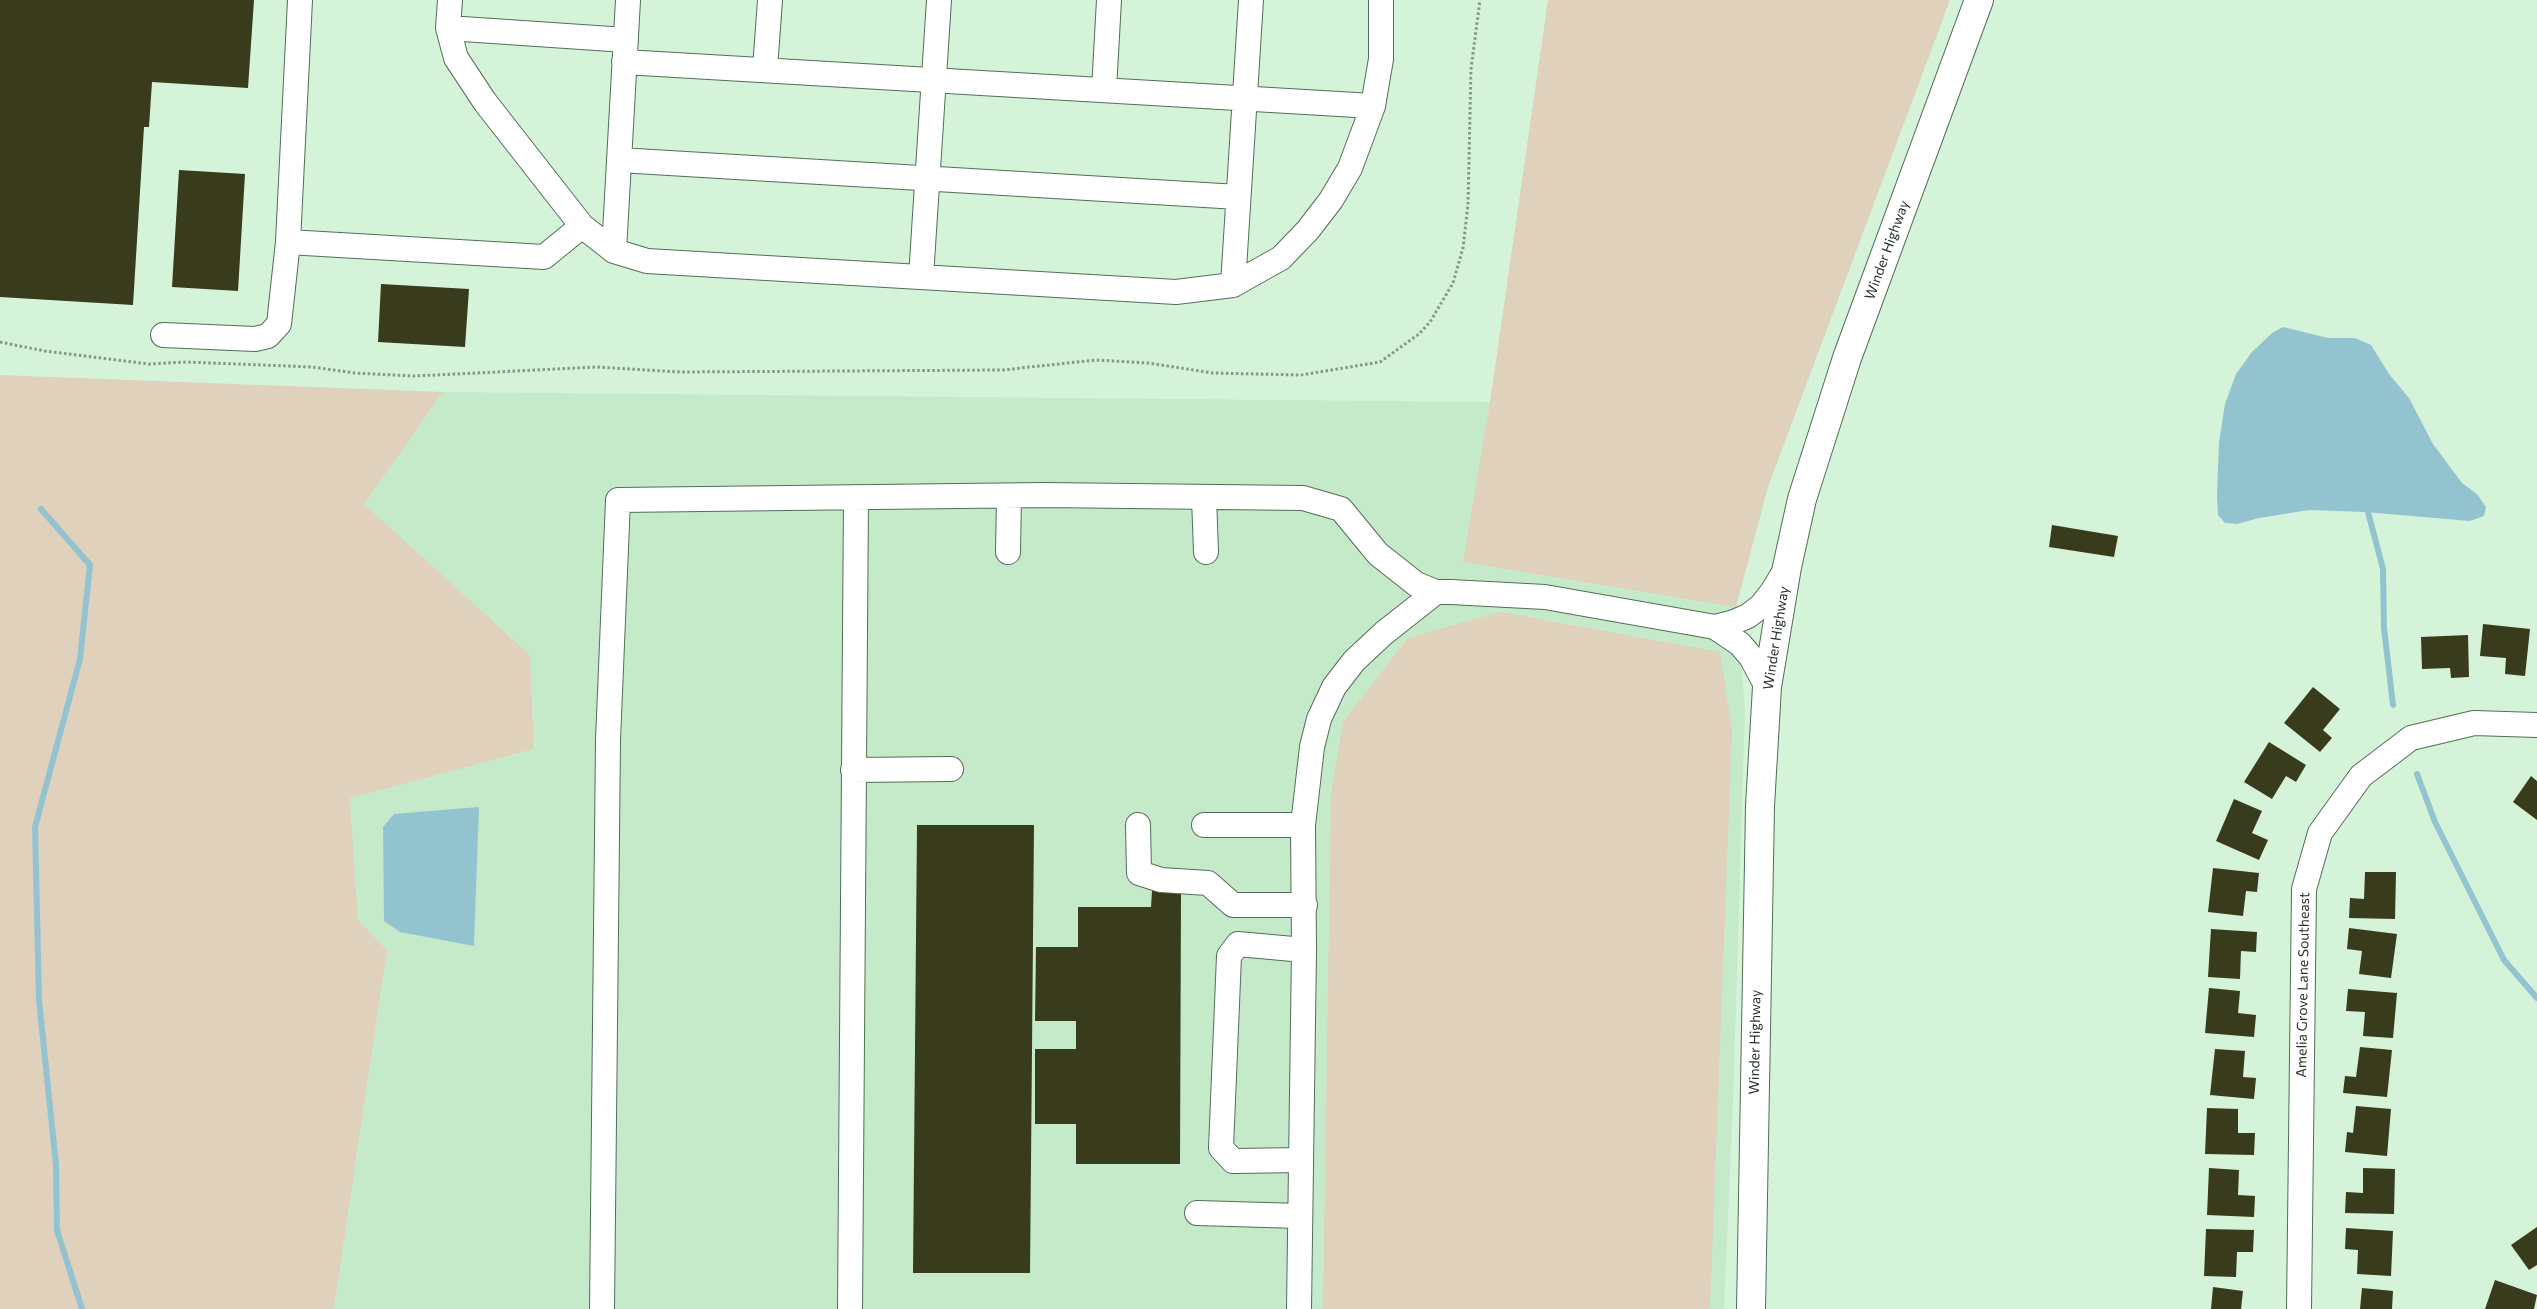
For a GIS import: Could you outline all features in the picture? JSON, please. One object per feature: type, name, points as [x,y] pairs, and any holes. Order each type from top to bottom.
[{"type":"main road","name":"Winder Highway","points":[[1751,1309],[1760,806],[1767,687],[1787,567],[1802,499],[1847,358],[1979,0]]},
{"type":"street","points":[[163,334],[255,340],[268,336],[279,324],[288,242],[300,0]]},
{"type":"street","points":[[450,0],[448,28],[456,58],[485,102],[582,226],[614,251],[647,260],[1176,292],[1233,284],[1281,258],[1308,230],[1331,200],[1350,168],[1373,106],[1381,59],[1381,0]]},
{"type":"street","points":[[614,251],[628,0]]},
{"type":"street","points":[[765,69],[770,0]]},
{"type":"street","points":[[921,277],[939,0]]},
{"type":"street","points":[[1104,90],[1109,0]]},
{"type":"street","points":[[1233,284],[1251,0]]},
{"type":"street","points":[[448,28],[765,69],[1373,106]]},
{"type":"street","points":[[619,160],[1238,197]]},
{"type":"street","points":[[288,242],[544,257],[582,226]]},
{"type":"street","points":[[1008,552],[1009,497]]},
{"type":"street","points":[[602,1309],[608,740],[618,500],[1009,497],[1303,498],[1341,509],[1378,554],[1416,584],[1436,592],[1509,593],[1545,597],[1715,627],[1740,644],[1756,664],[1767,687]]},
{"type":"street","points":[[1204,497],[1206,552]]},
{"type":"street","points":[[850,1309],[856,498]]},
{"type":"street","points":[[1715,627],[1748,616],[1760,606],[1772,592],[1787,567]]},
{"type":"street","points":[[1299,1309],[1305,904],[1303,825],[1312,747],[1319,719],[1334,687],[1354,661],[1384,633],[1436,592]]},
{"type":"street","name":"Amelia Grove Lane Southeast","points":[[2300,1309],[2304,888],[2320,833],[2361,776],[2412,738],[2474,723],[2537,725]]},
{"type":"street","points":[[854,770],[951,769]]},
{"type":"street","points":[[1138,825],[1139,873],[1162,880],[1208,883],[1233,905],[1305,904]]},
{"type":"street","points":[[1204,825],[1303,825]]},
{"type":"street","points":[[1301,1160],[1233,1161],[1221,1148],[1228,956],[1238,944],[1304,950]]},
{"type":"street","points":[[1197,1213],[1300,1216]]},
{"type":"path","points":[[0,342],[54,352],[149,364],[186,362],[312,367],[355,373],[404,376],[597,366],[680,372],[1002,370],[1096,360],[1148,363],[1213,373],[1301,375],[1380,362],[1419,334],[1430,322],[1453,283],[1463,248],[1468,204],[1470,69],[1480,0]]},
{"type":"shaded area","points":[[1548,0],[1950,0],[1768,487],[1736,607],[1463,562],[1490,402]]},
{"type":"shaded area","points":[[0,375],[443,392],[364,504],[530,655],[534,749],[350,798],[358,920],[387,950],[334,1309],[0,1309]]},
{"type":"shaded area","points":[[443,392],[1490,402],[1463,562],[1736,607],[1745,709],[1733,1102],[1724,1309],[334,1309],[387,950],[358,920],[350,797],[534,749],[530,655],[363,504]]},
{"type":"shaded area","points":[[1500,612],[1720,652],[1732,730],[1710,1309],[1323,1309],[1331,792],[1343,722],[1408,638]]},
{"type":"water","points":[[2283,327],[2328,338],[2355,338],[2371,345],[2389,374],[2409,398],[2433,444],[2462,483],[2477,494],[2486,507],[2484,516],[2470,521],[2364,512],[2309,510],[2259,518],[2237,524],[2225,523],[2218,515],[2217,495],[2219,442],[2225,404],[2236,374],[2252,352],[2272,333]]},
{"type":"water","points":[[479,807],[474,946],[400,932],[384,921],[383,827],[394,814]]},
{"type":"building","points":[[0,0],[254,0],[248,88],[152,82],[149,127],[144,127],[133,305],[0,297]]},
{"type":"building","points":[[179,170],[245,174],[238,291],[172,287]]},
{"type":"building","points":[[381,284],[469,289],[465,347],[378,342]]},
{"type":"building","points":[[2052,525],[2118,536],[2114,557],[2049,547]]},
{"type":"building","points":[[2483,624],[2530,629],[2525,676],[2505,674],[2506,658],[2480,656]]},
{"type":"building","points":[[2468,635],[2469,677],[2451,678],[2450,668],[2422,669],[2421,637]]},
{"type":"building","points":[[2313,687],[2340,709],[2323,730],[2332,738],[2320,752],[2284,723]]},
{"type":"building","points":[[2269,742],[2306,765],[2296,782],[2286,776],[2272,799],[2244,782]]},
{"type":"building","points":[[2531,776],[2537,781],[2537,820],[2513,802]]},
{"type":"building","points":[[2234,799],[2262,811],[2252,833],[2268,840],[2259,860],[2216,841]]},
{"type":"building","points":[[917,825],[1034,825],[1030,1273],[913,1273]]},
{"type":"building","points":[[2213,868],[2259,873],[2257,892],[2246,891],[2243,916],[2208,912]]},
{"type":"building","points":[[2365,872],[2396,872],[2395,919],[2349,918],[2350,898],[2364,899]]},
{"type":"building","points":[[1152,891],[1181,891],[1180,1164],[1076,1164],[1076,1124],[1035,1124],[1035,1049],[1076,1049],[1076,1021],[1035,1021],[1036,947],[1078,947],[1078,907],[1151,907]]},
{"type":"building","points":[[2349,928],[2397,934],[2391,978],[2359,974],[2362,951],[2347,949]]},
{"type":"building","points":[[2211,929],[2257,932],[2256,952],[2241,951],[2240,979],[2208,977]]},
{"type":"building","points":[[2209,988],[2240,991],[2238,1013],[2256,1015],[2254,1037],[2205,1033]]},
{"type":"building","points":[[2348,989],[2397,993],[2393,1038],[2363,1036],[2365,1012],[2346,1011]]},
{"type":"building","points":[[2360,1047],[2392,1050],[2387,1097],[2343,1093],[2345,1076],[2356,1077]]},
{"type":"building","points":[[2215,1049],[2245,1051],[2243,1077],[2256,1078],[2254,1099],[2210,1095]]},
{"type":"building","points":[[2356,1106],[2391,1109],[2387,1156],[2345,1152],[2347,1132],[2353,1133]]},
{"type":"building","points":[[2207,1108],[2238,1109],[2238,1133],[2255,1133],[2254,1155],[2205,1154]]},
{"type":"building","points":[[2209,1168],[2239,1170],[2238,1195],[2255,1196],[2254,1217],[2207,1215]]},
{"type":"building","points":[[2363,1168],[2395,1169],[2394,1214],[2345,1213],[2346,1192],[2363,1193]]},
{"type":"building","points":[[2537,1227],[2537,1265],[2529,1270],[2511,1245]]},
{"type":"building","points":[[2346,1228],[2393,1231],[2391,1276],[2357,1274],[2358,1250],[2345,1249]]},
{"type":"building","points":[[2206,1229],[2254,1230],[2253,1252],[2237,1252],[2236,1277],[2204,1276]]},
{"type":"building","points":[[2495,1280],[2537,1295],[2534,1309],[2485,1309]]},
{"type":"building","points":[[2213,1287],[2243,1291],[2241,1309],[2211,1309]]},
{"type":"building","points":[[2362,1288],[2393,1291],[2392,1309],[2360,1309]]},
{"type":"waterway","points":[[41,509],[90,565],[80,659],[35,827],[39,1000],[56,1165],[57,1230],[82,1309]]},
{"type":"waterway","points":[[2368,512],[2383,569],[2384,628],[2393,705]]},
{"type":"waterway","points":[[2417,774],[2435,822],[2504,960],[2537,998]]}]
